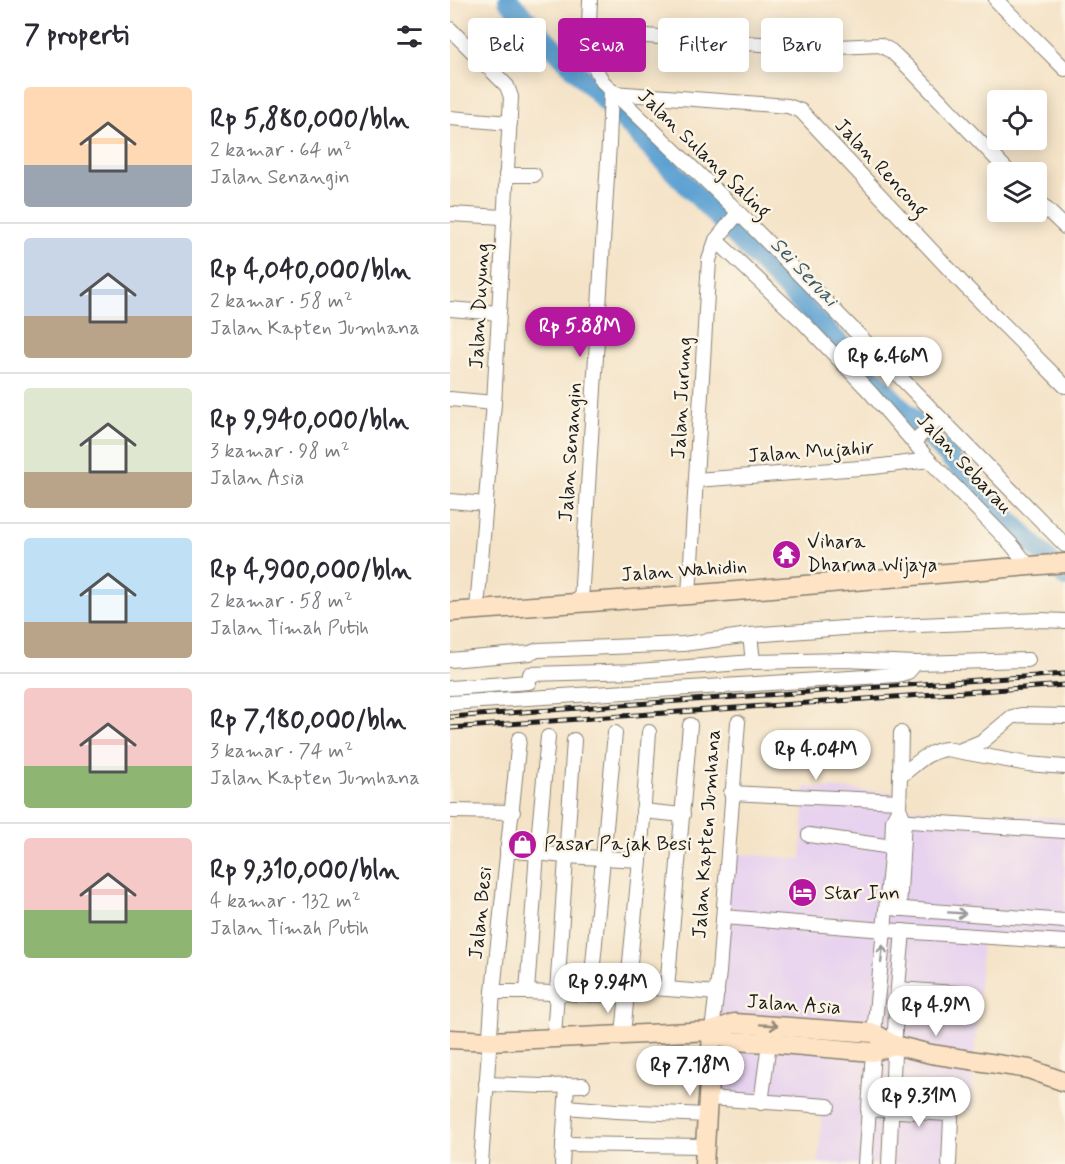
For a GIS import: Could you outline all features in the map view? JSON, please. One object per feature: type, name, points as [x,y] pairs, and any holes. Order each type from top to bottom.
[{"type":"main road","name":"Jalan Wahidin","points":[[450,612],[689,595],[1065,563]]},
{"type":"main road","name":"Jalan Asia","points":[[450,1039],[490,1041],[712,1031],[734,1023],[874,1033]]},
{"type":"main road","name":"Jalan Asia","points":[[712,1031],[732,1041],[873,1052]]},
{"type":"main road","name":"Jalan Kapten Jumhana","points":[[705,1155],[712,1031]]},
{"type":"main road","points":[[874,1033],[894,1045],[931,1054],[1029,1069],[1065,1082]]},
{"type":"main road","points":[[873,1052],[894,1045]]},
{"type":"street","name":"Jalan Sulang Saling","points":[[590,0],[590,18]]},
{"type":"street","points":[[996,0],[1065,69]]},
{"type":"street","name":"Jalan Duyung","points":[[450,29],[509,89],[511,97],[494,403],[477,609]]},
{"type":"street","points":[[646,36],[837,49],[868,44],[880,45],[891,51],[909,68],[999,162]]},
{"type":"street","name":"Jalan Sulang Saling","points":[[597,72],[611,93],[1065,545]]},
{"type":"street","name":"Jalan Senangin","points":[[581,601],[611,93]]},
{"type":"street","name":"Jalan Rencong","points":[[611,93],[788,106],[801,111],[964,285],[1065,386]]},
{"type":"street","points":[[450,118],[510,123]]},
{"type":"street","points":[[506,175],[534,175]]},
{"type":"street","points":[[1047,210],[1065,227]]},
{"type":"street","points":[[450,214],[504,217]]},
{"type":"street","points":[[719,235],[736,216]]},
{"type":"street","name":"Jalan Sebarau","points":[[719,235],[916,439],[929,460],[1032,565]]},
{"type":"street","name":"Jalan Jurung","points":[[689,595],[710,260],[719,235]]},
{"type":"street","points":[[450,309],[499,313]]},
{"type":"street","points":[[450,399],[494,403]]},
{"type":"street","points":[[916,439],[937,420]]},
{"type":"street","name":"Jalan Mujahir","points":[[696,480],[874,467],[929,460]]},
{"type":"street","points":[[450,501],[486,504]]},
{"type":"street","points":[[450,660],[530,653],[538,650],[683,644],[750,635],[844,628],[1065,621]]},
{"type":"street","points":[[750,635],[753,662]]},
{"type":"street","points":[[683,644],[684,667]]},
{"type":"street","points":[[636,646],[638,671]]},
{"type":"street","points":[[553,649],[553,674]]},
{"type":"street","points":[[450,688],[553,674],[638,671],[753,662],[845,660],[916,663],[1028,660]]},
{"type":"street","points":[[450,703],[897,675],[908,672],[916,663]]},
{"type":"street","points":[[959,751],[983,741],[1012,717],[1021,715],[1065,716]]},
{"type":"street","name":"Jalan Kapten Jumhana","points":[[712,1031],[724,916],[731,793],[738,722]]},
{"type":"street","points":[[667,989],[690,725]]},
{"type":"street","points":[[590,995],[615,732]]},
{"type":"street","points":[[623,1034],[640,860],[649,732]]},
{"type":"street","points":[[874,1033],[884,930],[893,908],[902,733]]},
{"type":"street","points":[[527,992],[548,737]]},
{"type":"street","name":"Jalan Besi","points":[[481,1164],[493,992],[519,739]]},
{"type":"street","points":[[554,1037],[574,740]]},
{"type":"street","points":[[900,776],[925,755],[935,751],[959,751],[1028,764],[1065,766]]},
{"type":"street","points":[[731,793],[1065,831]]},
{"type":"street","points":[[452,811],[513,812]]},
{"type":"street","points":[[643,811],[683,815]]},
{"type":"street","points":[[893,908],[892,847],[899,812]]},
{"type":"street","points":[[809,835],[892,847]]},
{"type":"street","points":[[507,850],[640,860]]},
{"type":"street","points":[[893,908],[1065,921]]},
{"type":"street","points":[[724,916],[903,932],[1065,942]]},
{"type":"street","points":[[888,1164],[897,989],[903,932]]},
{"type":"street","points":[[493,992],[590,995],[667,989],[717,993]]},
{"type":"street","points":[[897,989],[969,994]]},
{"type":"street","points":[[761,1103],[770,1044]]},
{"type":"street","points":[[865,1164],[873,1052]]},
{"type":"street","points":[[486,1084],[583,1085]]},
{"type":"street","points":[[562,1164],[567,1085]]},
{"type":"street","points":[[566,1107],[616,1112],[761,1103],[828,1106]]},
{"type":"street","points":[[868,1109],[946,1113],[950,1116],[949,1164]]},
{"type":"street","points":[[563,1144],[705,1155]]},
{"type":"shaded area","points":[[805,787],[904,793],[903,808],[1065,818],[1065,948],[982,942],[971,1108],[953,1107],[949,1161],[951,1164],[819,1164],[822,1101],[706,1093],[728,853],[801,859]]},
{"type":"waterway","name":"Sei Seruai","points":[[508,0],[1065,577]]},
{"type":"railway","points":[[450,717],[1065,674]]},
{"type":"railway","points":[[450,728],[1065,685]]},
{"type":"place","name":"Vihara Dharma Wijaya","points":[[786,554]]},
{"type":"place","name":"Pasar Pajak Besi","points":[[523,844]]},
{"type":"place","name":"Star Inn","points":[[803,893]]}]
